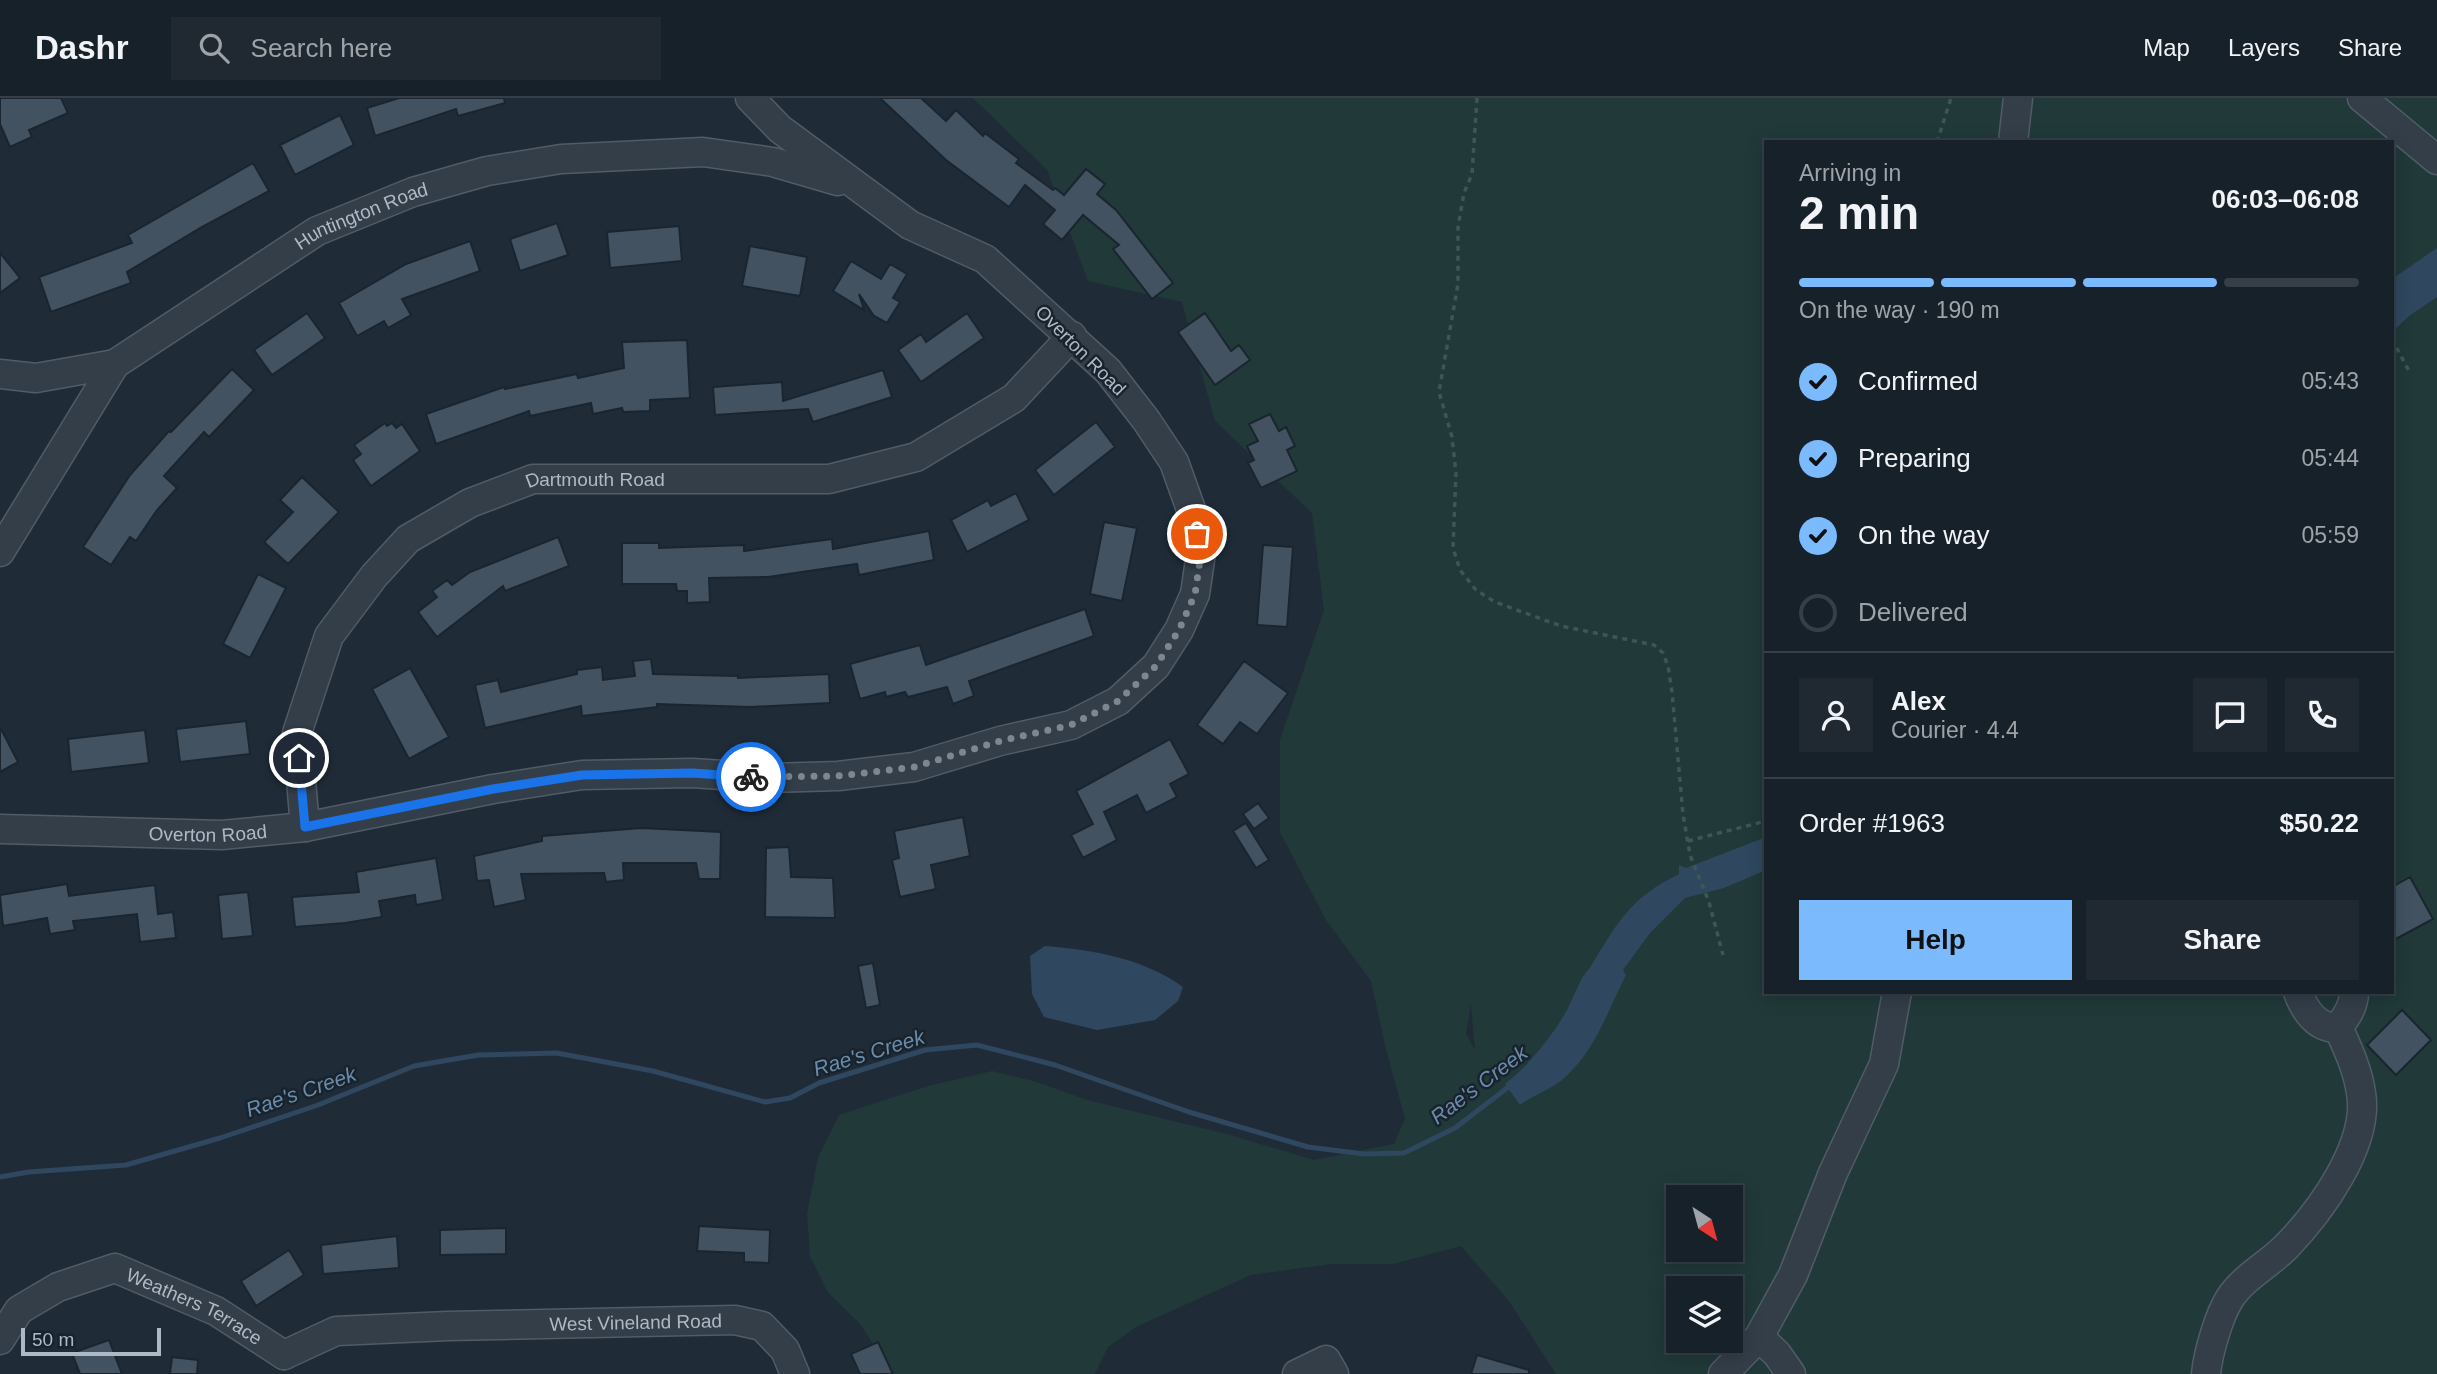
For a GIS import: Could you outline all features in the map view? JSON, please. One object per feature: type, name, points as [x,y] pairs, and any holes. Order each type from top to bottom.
[{"type":"street","name":"Overton Road","points":[[0,829],[222,835],[305,827],[493,789],[582,775],[692,773],[770,778],[838,776],[914,767],[1000,741],[1071,725],[1118,701],[1156,666],[1179,630],[1195,594],[1201,553],[1193,515],[1174,463],[1146,419],[1108,370],[985,259],[910,225],[780,129],[750,98]]},
{"type":"street","points":[[2013,140],[2018,98]]},
{"type":"street","points":[[2362,98],[2437,160]]},
{"type":"street","name":"Huntington Road","points":[[0,552],[115,364],[317,231],[413,192],[487,172],[561,159],[703,152],[773,162],[857,186]]},
{"type":"street","name":"Dartmouth Road","points":[[305,827],[297,733],[329,636],[374,576],[408,540],[470,503],[533,479],[830,479],[916,457],[1014,398],[1072,336]]},
{"type":"street","points":[[0,374],[36,378],[115,364]]},
{"type":"street","points":[[1723,1374],[1759,1338],[1793,1275],[1833,1173],[1884,1064],[1897,994]]},
{"type":"street","points":[[2299,994],[2301,1001],[2323,1026],[2338,1027]]},
{"type":"street","points":[[2338,1027],[2354,1002],[2354,994]]},
{"type":"street","points":[[2206,1374],[2229,1300],[2240,1285],[2285,1248],[2319,1208],[2354,1145],[2362,1114],[2361,1092],[2338,1027]]},
{"type":"street","name":"Weathers Terrace","points":[[0,1340],[19,1310],[58,1287],[116,1268],[216,1311],[284,1364]]},
{"type":"street","name":"West Vineland Road","points":[[284,1364],[336,1331],[735,1320],[762,1326],[785,1350],[795,1374]]},
{"type":"street","points":[[1759,1338],[1777,1354],[1791,1374]]},
{"type":"street","points":[[1297,1374],[1326,1360],[1334,1374]]},
{"type":"path","points":[[1477,98],[1472,174],[1464,193],[1458,227],[1458,284],[1438,392],[1452,437],[1456,473],[1453,548],[1461,570],[1476,590],[1494,602],[1561,626],[1654,645],[1663,653],[1672,692],[1688,841],[1724,955]]},
{"type":"path","points":[[1938,140],[1951,98]]},
{"type":"path","points":[[2394,343],[2410,373]]},
{"type":"path","points":[[1688,841],[1764,822]]},
{"type":"green space","points":[[973,98],[2437,98],[2437,1374],[1556,1374],[1509,1301],[1461,1246],[1393,1264],[1331,1264],[1251,1275],[1136,1327],[1108,1347],[1095,1374],[892,1374],[861,1325],[827,1291],[810,1256],[807,1214],[818,1158],[839,1115],[928,1086],[992,1071],[1037,1082],[1087,1100],[1227,1134],[1314,1160],[1394,1144],[1405,1119],[1371,981],[1326,920],[1280,832],[1280,740],[1324,610],[1312,513],[1215,421],[1182,302],[1088,281],[1047,170]],"holes":[[[1471,1004],[1475,1050],[1466,1034]]]},
{"type":"water","points":[[2437,248],[2437,297],[2394,330],[2394,278]]},
{"type":"water","points":[[1764,838],[1764,871],[1724,888],[1685,898],[1650,933],[1623,970],[1626,975],[1583,1057],[1562,1080],[1520,1105],[1505,1084],[1529,1061],[1550,1035],[1566,1012],[1583,977],[1626,914],[1648,893],[1679,874],[1679,865],[1686,868]]},
{"type":"water","points":[[1045,946],[1081,950],[1134,962],[1183,987],[1178,1001],[1155,1020],[1097,1030],[1044,1017],[1032,994],[1030,956]]},
{"type":"building","points":[[0,98],[61,98],[68,113],[29,130],[32,137],[10,147],[0,124]]},
{"type":"building","points":[[399,98],[504,98],[505,103],[458,116],[456,109],[375,136],[367,108]]},
{"type":"building","points":[[880,98],[921,98],[946,121],[956,110],[983,136],[985,133],[1019,159],[1016,163],[1064,195],[1086,169],[1105,184],[1097,194],[1116,210],[1173,283],[1152,299],[1113,249],[1119,245],[1083,215],[1062,240],[1043,224],[1055,210],[1025,185],[1009,207],[946,160]]},
{"type":"building","points":[[340,115],[354,145],[295,175],[280,145]]},
{"type":"building","points":[[253,163],[269,191],[127,272],[131,283],[51,312],[39,277],[132,243],[128,235]]},
{"type":"building","points":[[557,223],[568,255],[520,271],[510,239]]},
{"type":"building","points":[[679,226],[682,261],[610,268],[607,232]]},
{"type":"building","points":[[470,241],[480,271],[402,299],[411,315],[388,328],[384,321],[357,336],[339,303],[406,264]]},
{"type":"building","points":[[750,246],[807,257],[800,296],[742,286]]},
{"type":"building","points":[[0,253],[20,278],[0,293]]},
{"type":"building","points":[[851,261],[881,279],[890,264],[907,274],[893,298],[900,302],[887,323],[874,316],[859,294],[864,310],[833,291]]},
{"type":"building","points":[[307,313],[325,338],[272,375],[254,350]]},
{"type":"building","points":[[967,313],[984,338],[921,382],[898,350],[921,334],[926,342]]},
{"type":"building","points":[[1205,313],[1231,351],[1239,345],[1250,360],[1215,385],[1178,332]]},
{"type":"building","points":[[687,340],[690,398],[650,400],[650,411],[623,412],[622,408],[593,414],[591,403],[530,416],[529,411],[436,444],[426,414],[504,387],[505,389],[577,374],[578,378],[624,368],[622,342]]},
{"type":"building","points":[[232,369],[254,390],[209,437],[204,432],[164,476],[177,488],[157,510],[136,541],[130,537],[111,565],[83,547],[130,475],[169,431],[171,432]]},
{"type":"building","points":[[883,370],[892,397],[813,422],[808,409],[715,415],[713,387],[782,382],[783,401]]},
{"type":"building","points":[[1270,414],[1279,431],[1286,427],[1295,446],[1287,450],[1297,471],[1261,488],[1248,463],[1254,460],[1247,446],[1258,441],[1249,424]]},
{"type":"building","points":[[1096,422],[1115,447],[1054,495],[1035,470]]},
{"type":"building","points":[[385,423],[387,426],[392,423],[396,428],[402,424],[420,451],[371,486],[353,460],[361,454],[354,445]]},
{"type":"building","points":[[302,477],[339,512],[288,564],[264,542],[293,512],[280,500]]},
{"type":"building","points":[[1016,493],[1029,520],[967,552],[951,520],[988,500],[991,506]]},
{"type":"building","points":[[1104,522],[1137,528],[1122,601],[1090,594]]},
{"type":"building","points":[[929,531],[934,560],[859,575],[857,564],[768,577],[709,578],[710,602],[687,603],[687,591],[677,591],[676,584],[622,584],[622,543],[659,543],[659,548],[744,545],[744,551],[832,539],[833,549]]},
{"type":"building","points":[[558,537],[569,566],[505,591],[503,586],[437,637],[418,612],[437,597],[432,591],[447,580],[452,585],[470,572]]},
{"type":"building","points":[[1263,545],[1293,547],[1287,627],[1257,625]]},
{"type":"building","points":[[258,574],[286,588],[250,658],[223,644]]},
{"type":"building","points":[[1085,609],[1094,636],[969,681],[974,696],[953,704],[947,687],[908,697],[905,692],[886,697],[885,692],[860,699],[850,664],[920,645],[926,665]]},
{"type":"building","points":[[651,659],[653,674],[738,678],[829,674],[830,703],[750,707],[657,704],[657,707],[582,716],[581,706],[485,728],[475,685],[498,680],[501,692],[577,674],[577,670],[602,667],[603,680],[635,676],[633,661]]},
{"type":"building","points":[[1244,661],[1288,693],[1257,734],[1240,722],[1223,744],[1197,725]]},
{"type":"building","points":[[410,668],[449,737],[409,759],[372,689]]},
{"type":"building","points":[[246,721],[250,754],[180,762],[176,729]]},
{"type":"building","points":[[0,727],[18,762],[0,772]]},
{"type":"building","points":[[145,730],[149,763],[71,772],[68,739]]},
{"type":"building","points":[[1170,739],[1189,774],[1170,784],[1177,797],[1146,813],[1137,795],[1104,812],[1117,840],[1083,858],[1071,835],[1093,824],[1076,791]]},
{"type":"building","points":[[1258,803],[1269,818],[1254,829],[1243,814]]},
{"type":"building","points":[[963,817],[970,856],[931,865],[936,889],[900,897],[892,860],[899,858],[894,831]]},
{"type":"building","points":[[1246,823],[1269,860],[1256,868],[1233,831]]},
{"type":"building","points":[[641,828],[721,832],[720,879],[699,879],[696,863],[623,863],[624,880],[606,882],[604,873],[521,874],[526,900],[494,907],[489,880],[477,881],[474,856],[542,841],[542,836]]},
{"type":"building","points":[[789,847],[791,877],[833,878],[835,918],[765,917],[766,848]]},
{"type":"building","points":[[436,858],[443,900],[416,905],[415,895],[379,901],[382,917],[295,927],[292,897],[359,892],[356,872]]},
{"type":"building","points":[[2410,877],[2433,919],[2394,940],[2394,886]]},
{"type":"building","points":[[67,884],[69,896],[155,885],[158,914],[173,912],[176,938],[140,942],[137,914],[73,921],[75,930],[50,934],[47,918],[3,926],[0,895]]},
{"type":"building","points":[[248,892],[253,936],[222,939],[218,895]]},
{"type":"building","points":[[873,963],[880,1005],[866,1008],[858,966]]},
{"type":"building","points":[[2402,1010],[2431,1040],[2396,1075],[2367,1045]]},
{"type":"building","points":[[699,1226],[770,1230],[769,1263],[744,1262],[744,1253],[697,1251]]},
{"type":"building","points":[[506,1228],[506,1254],[440,1255],[440,1230]]},
{"type":"building","points":[[397,1236],[399,1268],[323,1274],[321,1245]]},
{"type":"building","points":[[289,1250],[304,1275],[256,1306],[241,1281]]},
{"type":"building","points":[[109,1340],[122,1374],[80,1374],[72,1353]]},
{"type":"building","points":[[878,1342],[893,1374],[860,1374],[851,1354]]},
{"type":"building","points":[[1477,1355],[1529,1370],[1529,1374],[1471,1374]]},
{"type":"building","points":[[172,1357],[198,1360],[197,1374],[170,1374]]},
{"type":"waterway","name":"Rae's Creek","points":[[0,1177],[29,1172],[126,1165],[220,1138],[318,1105],[414,1066],[478,1055],[557,1053],[653,1071],[765,1102],[790,1098],[819,1083],[925,1050],[977,1045],[1055,1065],[1189,1112],[1308,1147],[1364,1154],[1404,1153],[1455,1128],[1511,1085]]},
{"type":"way so far","points":[[751,777],[838,776],[914,767],[1000,741],[1071,725],[1118,701],[1156,666],[1179,630],[1195,594],[1201,553],[1197,534]]},
{"type":"route","points":[[299,758],[305,827],[493,789],[582,775],[692,773],[751,777]]}]
